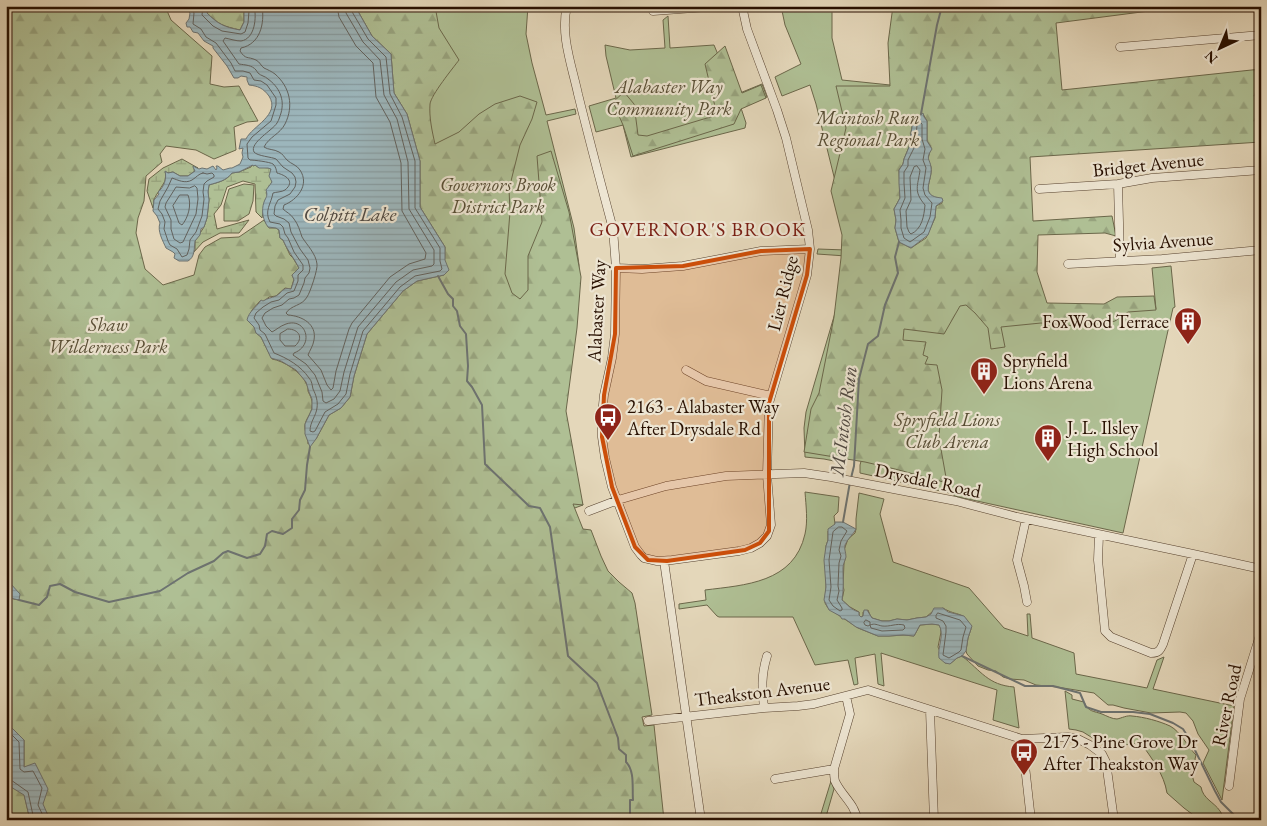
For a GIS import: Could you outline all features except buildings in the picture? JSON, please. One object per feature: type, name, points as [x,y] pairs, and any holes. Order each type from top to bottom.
[{"type":"street","name":"Alabaster Way","points":[[567,6],[565,35],[583,113],[614,229],[616,268],[614,334],[612,358],[602,414],[602,437],[605,458],[612,487],[638,552],[648,560],[664,561]]},
{"type":"street","points":[[653,11],[722,6]]},
{"type":"street","name":"Lier Ridge","points":[[664,561],[745,550],[756,546],[767,536],[771,526],[767,475],[771,396],[807,276],[810,249],[808,230],[786,138],[746,30],[742,6]]},
{"type":"street","points":[[1120,47],[1261,36]]},
{"type":"street","name":"Bridget Avenue","points":[[1039,189],[1118,184],[1152,178],[1261,170]]},
{"type":"street","points":[[1118,184],[1120,261]]},
{"type":"street","points":[[616,268],[642,269],[683,266],[761,251],[810,249]]},
{"type":"street","name":"Sylvia Avenue","points":[[1068,264],[1162,259],[1261,250]]},
{"type":"street","points":[[686,370],[706,381],[771,396]]},
{"type":"street","name":"Drysdale Road","points":[[589,511],[618,500],[666,486],[726,476],[804,473],[956,501],[1026,519],[1261,569]]},
{"type":"street","points":[[1026,519],[1017,560],[1028,602]]},
{"type":"street","points":[[1099,535],[1098,560],[1105,631],[1110,637],[1151,653],[1157,653],[1166,637],[1193,554]]},
{"type":"street","points":[[664,561],[701,820]]},
{"type":"street","name":"River Road","points":[[1229,786],[1240,699],[1261,632]]},
{"type":"street","points":[[764,708],[762,684],[763,669],[767,656]]},
{"type":"street","name":"Theakston Avenue","points":[[648,721],[814,704],[868,690],[1022,739],[1071,737],[1090,745],[1100,752],[1106,762],[1114,820]]},
{"type":"street","points":[[846,696],[850,714],[834,769],[835,781],[855,811],[857,820]]},
{"type":"street","points":[[930,710],[934,820]]},
{"type":"street","points":[[1022,739],[1031,820]]},
{"type":"street","points":[[775,779],[834,769]]},
{"type":"highlighted area","points":[[810,249],[807,275],[769,403],[769,531],[760,543],[745,550],[667,561],[648,560],[635,547],[612,487],[602,437],[604,395],[615,334],[616,268],[683,266],[761,251]]},
{"type":"green space","name":"Shaw Wilderness Park","points":[[6,6],[165,6],[171,20],[212,56],[210,84],[224,87],[239,86],[258,121],[247,122],[234,127],[236,150],[214,159],[196,150],[166,146],[160,154],[162,162],[146,176],[144,201],[138,218],[136,233],[145,269],[163,285],[194,275],[199,255],[205,247],[221,238],[239,237],[264,220],[269,228],[279,230],[280,238],[299,268],[292,275],[294,279],[291,289],[285,288],[276,296],[269,297],[263,302],[260,301],[252,310],[248,321],[255,327],[256,333],[261,337],[272,359],[292,368],[304,379],[307,385],[312,404],[305,425],[308,444],[316,439],[329,415],[341,408],[350,397],[354,376],[367,334],[403,291],[417,281],[444,275],[445,247],[420,207],[420,161],[407,114],[394,93],[391,54],[372,36],[355,6],[435,6],[439,28],[459,60],[431,100],[430,119],[435,144],[459,132],[479,114],[495,104],[520,96],[537,102],[532,119],[520,145],[509,189],[510,212],[505,274],[512,293],[520,299],[528,290],[528,256],[542,222],[537,156],[551,151],[569,212],[581,277],[577,328],[566,411],[583,505],[573,504],[583,529],[591,530],[608,571],[632,593],[635,603],[652,715],[642,717],[644,726],[654,725],[664,820],[50,820],[24,768],[24,740],[11,727],[6,708],[6,597],[18,600],[10,583],[6,582]]},
{"type":"green space","points":[[208,6],[240,6],[244,11],[244,22],[240,30],[218,23],[207,13]]},
{"type":"green space","name":"Governors Brook District Park","points":[[411,6],[528,6],[526,34],[546,115],[575,109],[576,114],[547,121],[574,228],[579,265],[577,321],[565,399],[564,430],[576,491],[583,505],[547,518],[471,380]]},
{"type":"green space","name":"Mcintosh Run Regional Park","points":[[781,6],[832,6],[832,38],[842,80],[890,85],[934,6],[849,448],[844,463],[805,457],[804,428],[806,412],[840,296],[846,256],[817,254],[818,249],[846,250],[844,217],[810,85],[782,96],[775,77],[801,64],[785,25]]},
{"type":"green space","points":[[893,6],[1188,6],[1056,23],[1062,90],[1261,69],[1261,142],[1030,157],[1033,221],[1112,216],[1116,236],[1105,233],[1038,235],[1037,272],[1047,303],[1104,304],[1117,297],[1154,296],[1156,310],[1128,312],[1115,321],[1090,327],[1041,323],[1001,327],[1005,347],[991,349],[988,328],[966,305],[960,306],[944,334],[904,329],[903,340],[926,342],[923,355],[928,357],[925,364],[937,365],[942,390],[939,438],[947,483],[865,462],[804,452],[811,409],[819,393],[834,317],[841,258],[842,235],[831,191],[846,128],[836,86],[890,86],[888,43]],"holes":[[[923,114],[927,121],[927,141],[931,147],[928,159],[931,167],[928,191],[930,195],[942,199],[942,203],[936,206],[935,218],[926,238],[911,248],[899,242],[895,228],[894,209],[900,198],[899,170],[909,147],[912,126]]]},
{"type":"green space","name":"Alabaster Way Community Park","points":[[668,16],[670,48],[714,45],[735,95],[762,84],[767,97],[741,108],[746,123],[745,128],[631,157],[623,125],[596,132],[589,106],[616,98],[605,45],[630,50],[665,48],[663,20]]},
{"type":"green space","points":[[725,46],[742,93],[761,85],[766,98],[741,109],[734,124],[633,156],[613,102],[624,92],[634,104],[638,135],[647,136],[717,115],[705,64]]},
{"type":"green space","points":[[182,159],[198,168],[195,167],[195,171],[188,176],[166,172],[165,181],[154,199],[153,208],[147,191],[149,179],[163,168]]},
{"type":"green space","points":[[252,165],[270,168],[271,170],[272,182],[266,193],[268,196],[265,200],[262,218],[256,212],[255,184],[243,181],[227,187],[221,205],[214,214],[217,229],[249,220],[239,233],[220,233],[203,242],[193,253],[195,241],[204,227],[207,218],[209,185],[222,181],[232,173],[239,172]]},
{"type":"green space","points":[[244,184],[254,185],[253,201],[249,214],[238,221],[224,221],[224,206],[229,189]]},
{"type":"green space","name":"Spryfield Lions Club Arena","points":[[1171,266],[1175,307],[1173,308],[1123,533],[954,496],[954,494],[860,473],[860,465],[907,292],[1036,318],[1156,309],[1152,268]]},
{"type":"green space","points":[[805,492],[839,497],[838,512],[834,516],[835,524],[828,531],[826,546],[825,603],[828,608],[858,628],[878,636],[914,636],[920,625],[940,625],[941,632],[938,647],[945,663],[951,663],[962,656],[991,680],[1005,686],[1014,687],[1019,728],[993,720],[997,690],[881,653],[884,686],[878,684],[875,654],[855,658],[858,684],[854,685],[848,660],[815,665],[793,617],[719,617],[707,605],[679,609],[679,604],[706,600],[705,590],[751,583],[779,572],[790,563],[799,550],[805,534],[807,519]]},
{"type":"green space","points":[[859,493],[884,499],[880,514],[893,562],[969,588],[1004,628],[1028,636],[1027,614],[1030,614],[1032,638],[1074,653],[1076,674],[1147,688],[1157,660],[1164,657],[1153,689],[1234,706],[1222,800],[1203,763],[1209,750],[1198,734],[1193,721],[1186,713],[1151,713],[1108,705],[1094,693],[1036,685],[1024,680],[1003,677],[996,671],[978,666],[967,654],[968,638],[971,629],[969,623],[963,616],[943,608],[932,612],[926,617],[907,620],[882,621],[872,618],[868,610],[863,612],[861,617],[859,612],[842,600],[844,590],[844,550],[848,539],[855,533]]},
{"type":"green space","points":[[1065,691],[1072,695],[1072,699],[1084,702],[1089,709],[1111,718],[1141,717],[1161,722],[1174,729],[1196,755],[1195,759],[1198,766],[1191,771],[1194,782],[1201,787],[1204,795],[1218,808],[1224,820],[1200,820],[1167,793],[1160,773],[1141,743],[1107,747],[1083,732],[1069,729]]},
{"type":"green space","points":[[831,781],[834,789],[825,820],[819,820]]},
{"type":"green space","points":[[7,783],[24,794],[30,820],[12,820],[6,813]]},
{"type":"water","name":"Colpitt Lake","points":[[186,6],[208,6],[207,13],[215,20],[225,26],[240,30],[244,22],[244,11],[240,6],[355,6],[372,36],[391,54],[394,93],[407,114],[420,161],[420,207],[445,247],[445,260],[449,270],[444,275],[417,281],[403,291],[367,334],[354,376],[350,397],[341,408],[329,415],[310,447],[305,434],[305,424],[312,409],[312,399],[306,382],[296,370],[281,361],[271,358],[261,337],[247,320],[261,300],[276,296],[284,289],[291,289],[294,280],[292,275],[299,268],[280,238],[279,230],[268,227],[264,218],[263,209],[267,195],[266,190],[272,182],[269,176],[271,169],[252,165],[239,172],[232,173],[222,181],[209,185],[207,218],[200,235],[195,241],[193,255],[188,261],[179,261],[174,258],[175,254],[173,252],[166,248],[160,233],[160,223],[153,211],[154,200],[159,194],[158,192],[162,188],[166,177],[165,171],[168,173],[173,172],[180,176],[188,176],[195,171],[193,166],[199,169],[207,169],[213,166],[216,170],[216,166],[218,166],[223,170],[240,164],[243,157],[243,148],[239,149],[241,139],[246,139],[269,115],[272,103],[265,91],[249,85],[247,77],[234,78],[213,46],[204,41],[198,33],[193,32],[190,27],[187,27],[186,23],[190,13]]},
{"type":"water","points":[[923,113],[927,121],[927,141],[932,149],[928,157],[931,172],[928,191],[935,197],[942,198],[943,201],[936,206],[935,217],[928,235],[911,248],[899,242],[895,228],[894,209],[900,198],[899,170],[909,147],[913,120]]},
{"type":"water","points":[[835,522],[843,522],[856,529],[845,545],[846,557],[843,567],[842,600],[859,612],[861,617],[864,610],[867,610],[872,618],[882,621],[926,617],[931,614],[934,608],[943,608],[948,612],[964,616],[972,626],[966,651],[962,656],[950,664],[945,663],[939,658],[941,629],[939,625],[920,625],[914,636],[878,636],[856,627],[829,610],[824,600],[826,587],[824,560],[828,529]]},
{"type":"water","points":[[6,582],[10,583],[20,594],[19,600],[6,597]]},
{"type":"water","points":[[6,708],[11,727],[24,740],[24,767],[35,763],[48,789],[43,804],[50,820],[30,820],[24,795],[6,784]]},
{"type":"waterway","name":"McIntosh Run","points":[[921,114],[942,6]]},
{"type":"waterway","name":"McIntosh Run","points":[[851,478],[854,466],[859,379],[868,344],[878,336],[885,305],[898,273],[895,257],[899,242]]},
{"type":"waterway","points":[[438,276],[453,299],[453,306],[457,311],[460,326],[466,334],[467,381],[482,405],[485,464],[529,506],[540,508],[550,527],[568,656],[597,683],[618,738],[619,749],[626,755],[626,762],[631,770],[633,780],[630,820]]},
{"type":"waterway","points":[[19,600],[39,605],[47,597],[50,586],[60,584],[75,592],[109,602],[160,591],[188,573],[214,561],[228,551],[247,558],[260,554],[265,546],[267,534],[272,531],[283,534],[292,528],[292,519],[299,510],[300,500],[305,490],[310,447]]},
{"type":"waterway","name":"McIntosh Run","points":[[843,522],[850,482]]},
{"type":"waterway","name":"McIntosh Run","points":[[962,656],[1025,686],[1053,686],[1080,693],[1086,707],[1101,712],[1150,714],[1173,723],[1183,729],[1221,802],[1239,820]]},
{"type":"place","name":"FoxWood Terrace","points":[[1188,345]]},
{"type":"place","name":"Spryfield Lions Arena","points":[[984,395]]},
{"type":"place","name":"2163 - Alabaster Way After Drysdale Rd","points":[[608,441]]},
{"type":"place","name":"J. L. Ilsley High School","points":[[1048,462]]},
{"type":"place","name":"2175 - Pine Grove Dr After Theakston Way","points":[[1024,776]]},
{"type":"district","name":"GOVERNOR'S BROOK","points":[[698,229]]}]
